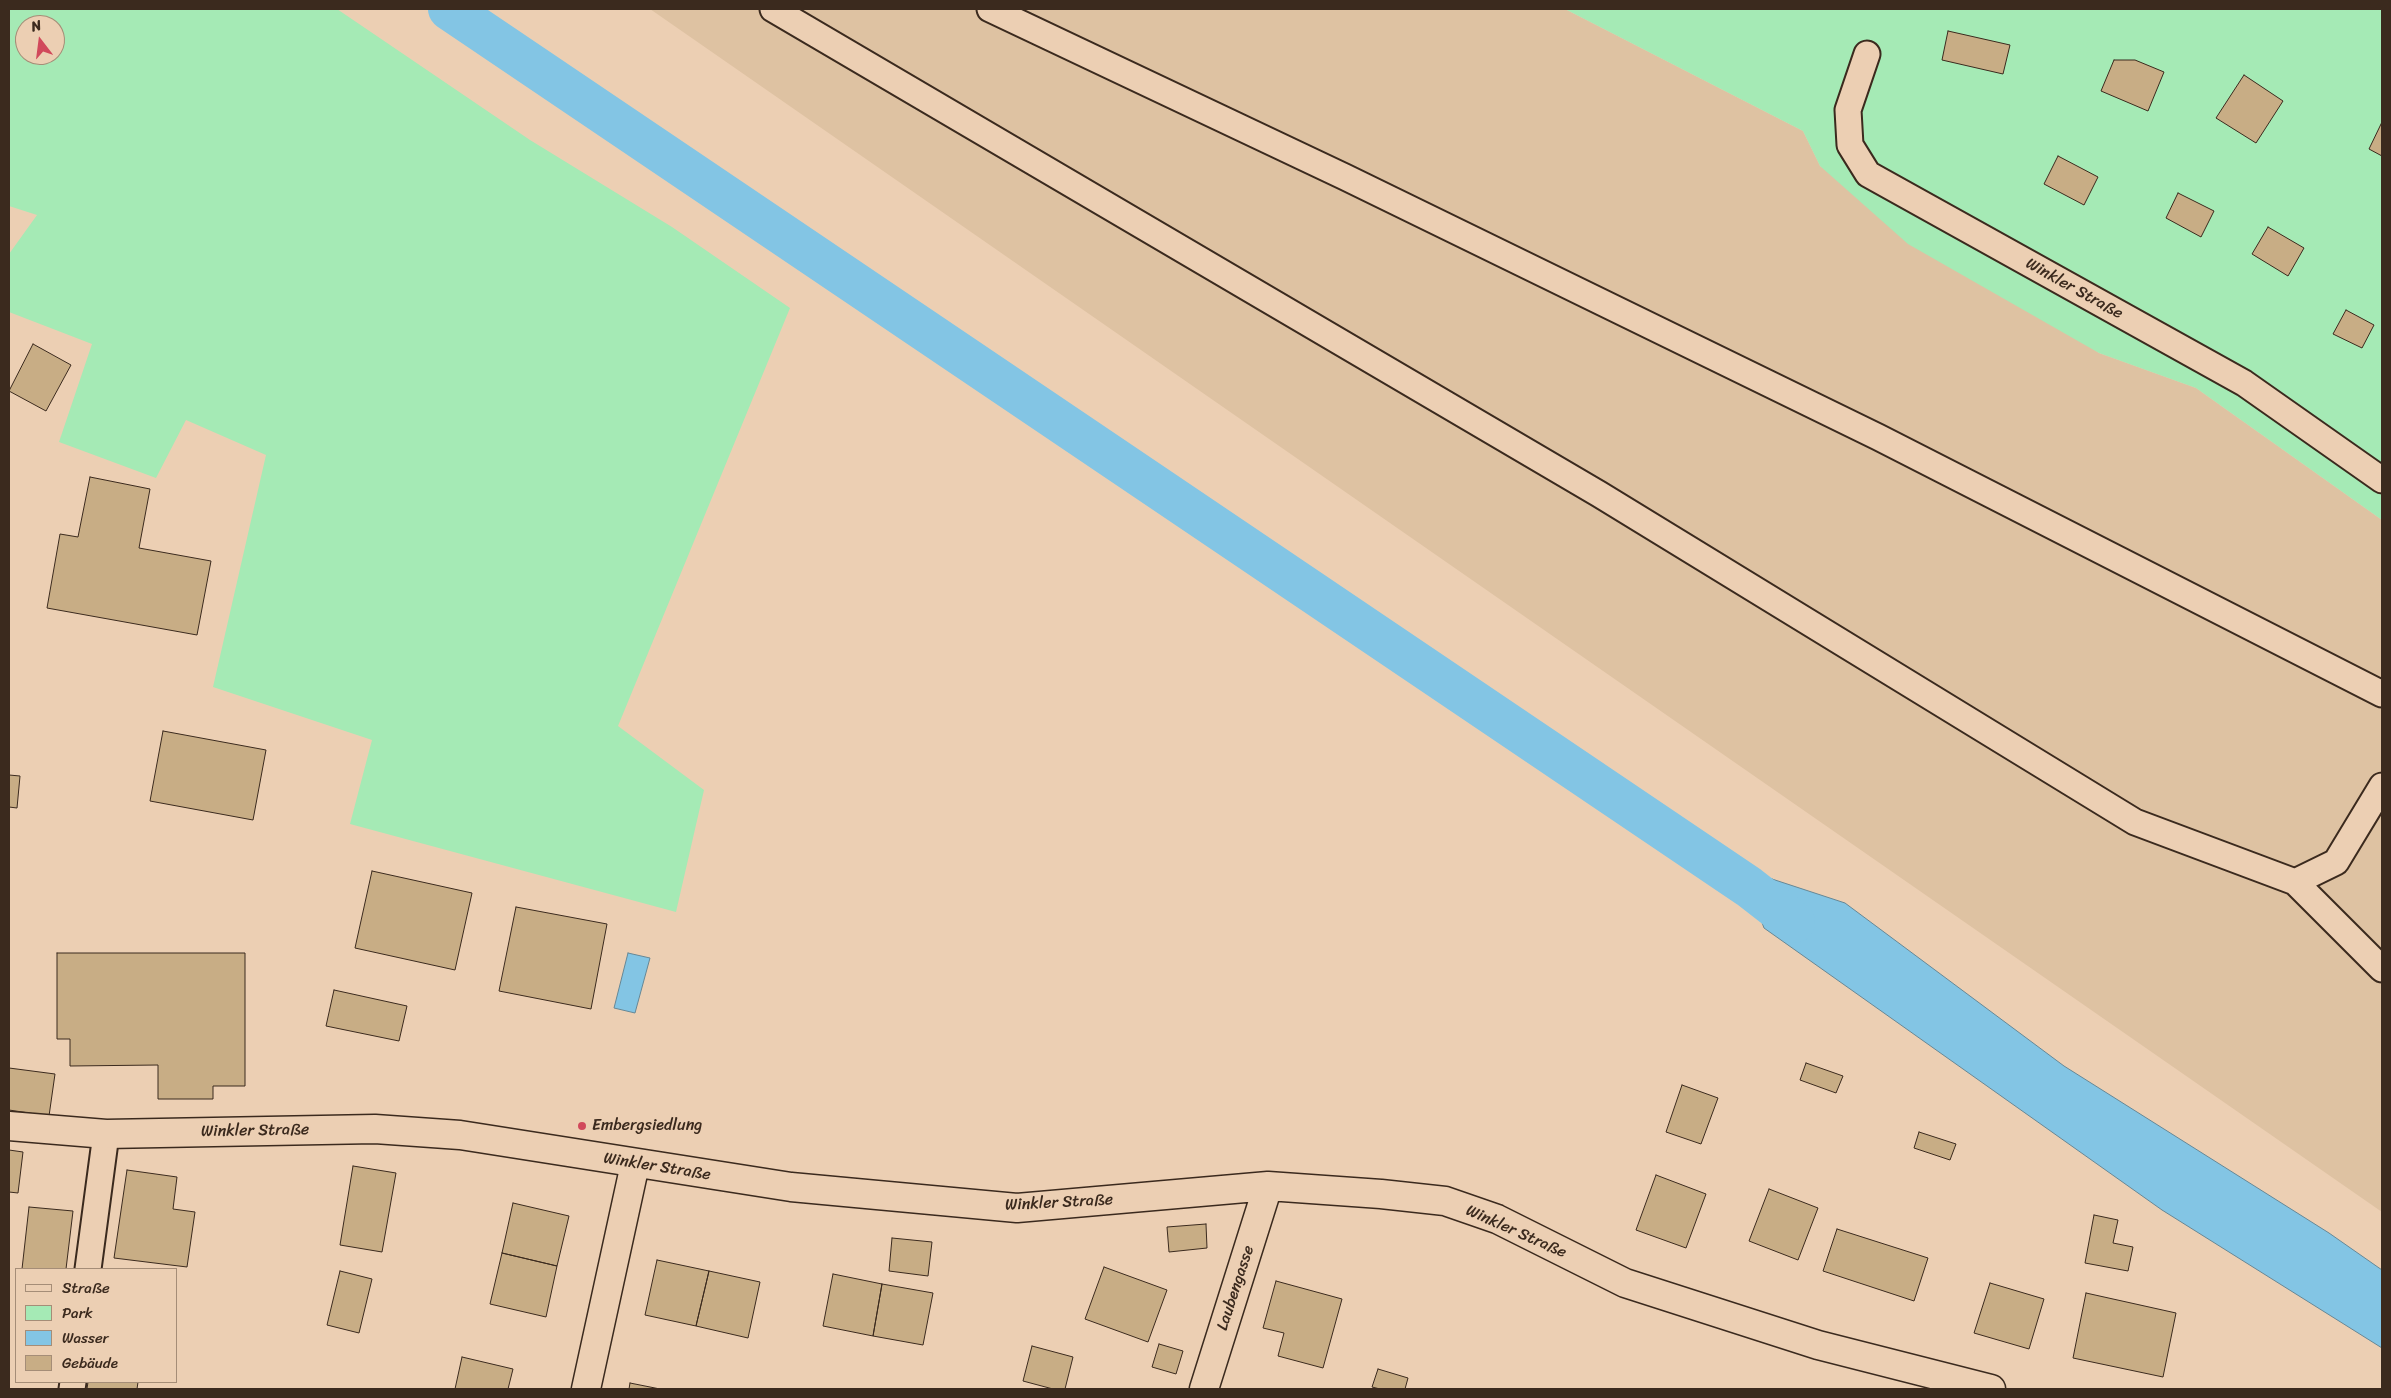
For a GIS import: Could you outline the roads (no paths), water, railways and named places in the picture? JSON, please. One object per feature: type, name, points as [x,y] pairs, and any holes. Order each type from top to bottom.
[{"type":"street","name":"Winkler Straße","points":[[9,1126],[106,1134],[375,1129],[460,1135],[791,1187],[1016,1208],[1268,1186],[1381,1194],[1445,1201],[1497,1219],[1625,1283],[1818,1346],[1991,1389]]},
{"type":"street","points":[[586,1389],[635,1164]]},
{"type":"street","name":"Laubengasse","points":[[1204,1389],[1268,1186]]},
{"type":"lane","points":[[773,9],[1598,494],[2135,822],[2295,882],[2382,969]]},
{"type":"lane","points":[[990,9],[1345,177],[1878,437],[2382,694]]},
{"type":"lane","name":"Winkler Straße","points":[[1867,54],[1848,110],[1850,145],[1868,174],[2244,383],[2382,480]]},
{"type":"lane","points":[[2295,882],[2336,862],[2382,786]]},
{"type":"lane","points":[[88,1268],[106,1134]]},
{"type":"water","points":[[1772,879],[1845,903],[2064,1066],[2329,1233],[2382,1270],[2382,1348],[2162,1210],[1764,928],[1749,887]]},
{"type":"water","points":[[628,953],[650,958],[635,1013],[614,1008]]},
{"type":"waterway","points":[[449,9],[1749,887],[1794,922]]},
{"type":"place","name":"Embergsiedlung","points":[[582,1126]]}]
